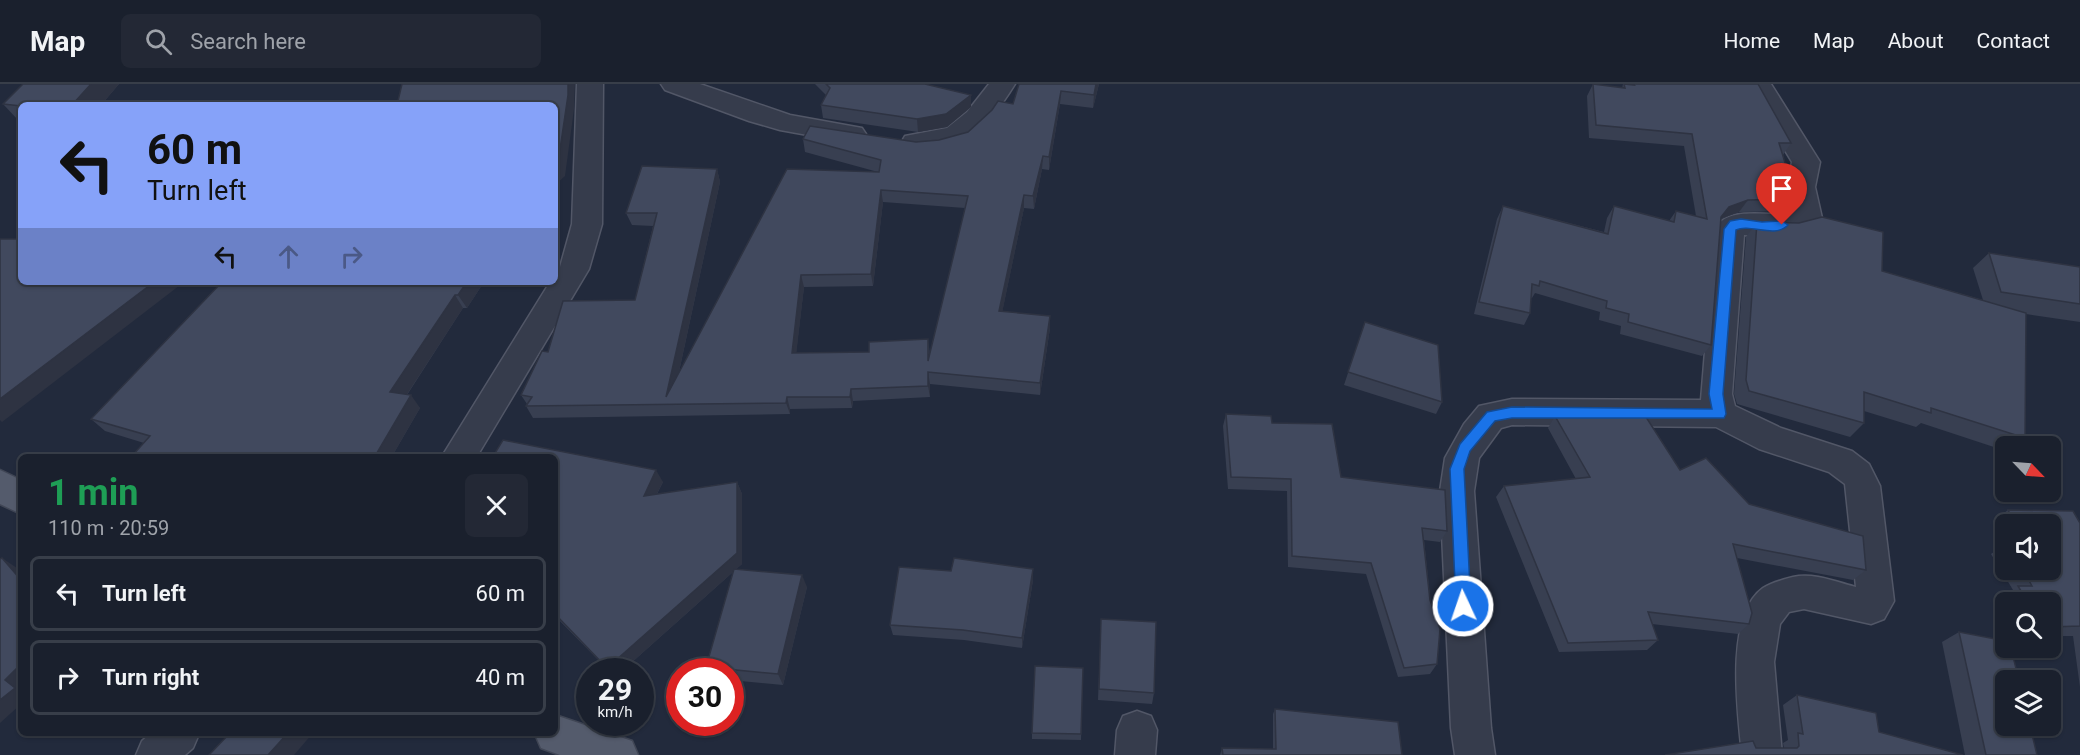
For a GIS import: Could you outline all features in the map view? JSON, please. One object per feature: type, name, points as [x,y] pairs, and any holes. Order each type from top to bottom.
[{"type":"main road","points":[[0,485],[18,497]]},
{"type":"main road","points":[[558,735],[618,755]]},
{"type":"street","points":[[460,454],[574,269],[587,224],[590,84]]},
{"type":"street","points":[[674,84],[758,115],[790,124],[918,143],[940,141],[958,136],[982,115],[1002,84]]},
{"type":"street","points":[[1720,414],[1716,394],[1730,229],[1734,224],[1741,223],[1775,227],[1803,222],[1808,218],[1801,187],[1806,162],[1758,84]]},
{"type":"street","points":[[1475,755],[1469,707],[1457,469],[1464,448],[1491,416],[1512,412],[1720,414],[1771,439],[1840,461],[1857,474],[1863,486],[1876,601],[1871,608],[1812,594],[1794,593],[1775,599],[1765,612],[1756,636],[1755,668],[1762,755]]},
{"type":"street","points":[[156,755],[177,736]]},
{"type":"building","points":[[23,84],[91,84],[75,102],[18,102],[18,106],[3,104]]},
{"type":"building","points":[[402,84],[568,84],[558,163],[558,102],[398,102]]},
{"type":"building","points":[[826,84],[925,84],[971,95],[946,114],[917,119],[821,105],[830,88]]},
{"type":"building","points":[[1019,84],[1096,84],[1094,95],[1061,91],[1049,157],[1043,156],[1033,196],[1024,195],[999,311],[1050,316],[1040,383],[928,372],[928,386],[851,389],[850,397],[787,397],[786,403],[526,406],[532,397],[521,395],[542,351],[548,352],[563,301],[635,300],[657,213],[626,213],[642,166],[717,169],[666,397],[787,169],[879,172],[881,160],[803,139],[810,126],[916,142],[939,140],[968,132],[992,110],[998,101],[1013,104]],"holes":[[[881,190],[968,196],[928,361],[928,339],[869,342],[869,352],[792,353],[801,275],[871,274]]]},
{"type":"building","points":[[1593,84],[1625,88],[1624,84],[1758,84],[1791,143],[1779,143],[1796,199],[1748,200],[1729,207],[1721,217],[1711,345],[1628,322],[1629,314],[1606,308],[1607,301],[1540,281],[1539,286],[1532,284],[1530,313],[1479,302],[1503,206],[1608,234],[1614,206],[1674,222],[1676,211],[1707,219],[1692,134],[1596,125]]},
{"type":"building","points":[[1822,217],[1883,232],[1882,271],[2026,313],[2025,436],[1931,408],[1931,413],[1864,392],[1864,423],[1749,391],[1746,380],[1757,222],[1799,223]]},
{"type":"building","points":[[0,239],[18,239],[18,285],[150,285],[0,399]]},
{"type":"building","points":[[1989,253],[2080,267],[2080,304],[2001,292]]},
{"type":"building","points":[[219,285],[465,285],[458,295],[455,295],[390,392],[411,395],[376,454],[134,454],[150,436],[91,419]]},
{"type":"building","points":[[1365,322],[1438,345],[1442,402],[1348,372]]},
{"type":"building","points":[[1226,414],[1271,416],[1272,423],[1332,424],[1341,477],[1445,490],[1447,531],[1422,528],[1430,600],[1440,629],[1437,664],[1404,668],[1371,563],[1292,556],[1291,479],[1231,477]]},
{"type":"building","points":[[1555,416],[1646,417],[1680,470],[1706,458],[1749,504],[1863,536],[1866,570],[1733,544],[1752,613],[1749,624],[1648,612],[1658,640],[1568,643],[1504,486],[1590,477]]},
{"type":"building","points":[[503,440],[656,470],[644,496],[737,482],[737,553],[618,658],[597,658],[558,617],[558,454],[494,454]]},
{"type":"building","points":[[2008,510],[2073,511],[2080,523],[2080,626],[2061,627],[2061,592],[2022,592],[2018,586],[2032,586],[2029,580],[2061,580],[2061,514],[2010,514]]},
{"type":"building","points":[[2,558],[18,577],[18,667],[5,680],[15,688],[0,700],[0,559]]},
{"type":"building","points":[[954,558],[1033,569],[1022,638],[963,630],[890,625],[899,567],[951,571]]},
{"type":"building","points":[[734,569],[802,575],[778,674],[744,671],[744,658],[709,658]]},
{"type":"building","points":[[1101,619],[1156,622],[1154,693],[1099,689]]},
{"type":"building","points":[[1959,632],[1995,639],[1995,658],[2013,658],[2016,670],[1995,670],[1995,736],[2032,736],[2037,755],[1986,755]]},
{"type":"building","points":[[1035,666],[1083,668],[1081,734],[1032,733]]},
{"type":"building","points":[[1797,695],[1876,713],[1879,732],[1963,755],[1665,755],[1753,741],[1756,748],[1797,748],[1799,746],[1798,733],[1803,734]]},
{"type":"building","points":[[1275,709],[1398,722],[1402,755],[1223,755],[1222,748],[1276,749]]},
{"type":"building","points":[[227,736],[285,736],[268,755],[209,755]]},
{"type":"route","points":[[1463,606],[1457,469],[1464,448],[1491,416],[1512,412],[1720,414],[1716,394],[1730,229],[1734,224],[1741,223],[1775,227],[1782,225]]}]
